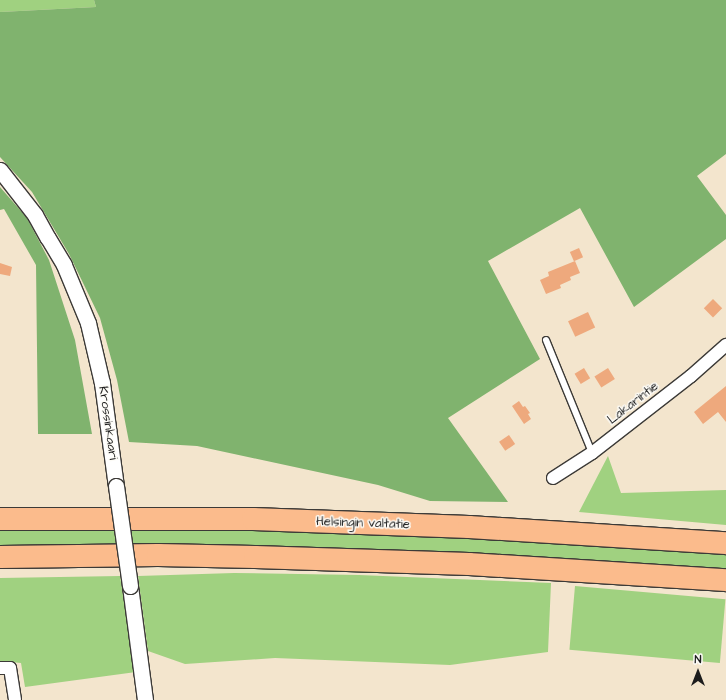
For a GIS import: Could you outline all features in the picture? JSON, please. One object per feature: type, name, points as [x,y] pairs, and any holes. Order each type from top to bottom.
[{"type":"highway","name":"Helsingin valtatie","points":[[1,519],[253,519],[469,527],[726,543]]},
{"type":"highway","points":[[0,557],[158,555],[262,557],[468,564],[726,580]]},
{"type":"street","name":"Krossinkaari","points":[[0,170],[34,215],[64,265],[88,323],[102,383],[145,700]]},
{"type":"street","name":"Lakarintie","points":[[553,478],[592,452],[691,376],[726,345]]},
{"type":"street","points":[[5,668],[15,700]]},
{"type":"lane","points":[[546,340],[592,452]]},
{"type":"green space","points":[[0,0],[94,0],[96,7],[0,12]]},
{"type":"green space","points":[[94,0],[726,0],[726,154],[697,176],[726,215],[726,239],[634,307],[580,208],[488,261],[540,359],[448,418],[508,502],[430,501],[378,485],[197,446],[129,442],[117,380],[100,318],[69,254],[32,192],[0,157],[0,12],[96,7]]},
{"type":"green space","points":[[0,187],[27,218],[49,260],[75,340],[92,434],[38,434],[36,265],[4,209],[0,210]]},
{"type":"green space","points":[[608,456],[621,493],[726,490],[726,525],[579,512]]},
{"type":"green space","points":[[221,525],[726,551],[726,571],[0,550],[0,528]]},
{"type":"green space","points":[[234,573],[359,575],[551,583],[548,652],[450,665],[275,658],[185,664],[148,651],[138,576]]},
{"type":"green space","points":[[120,576],[136,672],[25,687],[21,663],[0,661],[0,578]]},
{"type":"green space","points":[[575,586],[725,599],[720,663],[569,650]]},
{"type":"building","points":[[579,248],[583,257],[574,261],[570,252]]},
{"type":"building","points":[[575,261],[580,273],[570,277],[571,280],[560,285],[561,288],[546,294],[540,280],[549,276],[548,272]]},
{"type":"building","points":[[0,263],[12,267],[10,276],[0,274]]},
{"type":"building","points":[[713,299],[722,308],[713,317],[704,308]]},
{"type":"building","points":[[588,312],[595,327],[575,337],[568,321]]},
{"type":"building","points":[[584,368],[590,378],[581,384],[575,374]]},
{"type":"building","points":[[608,368],[615,379],[601,388],[594,376]]},
{"type":"building","points":[[726,386],[726,422],[718,412],[703,424],[694,412]]},
{"type":"building","points":[[519,401],[530,413],[528,414],[531,419],[524,424],[512,406]]},
{"type":"building","points":[[509,435],[515,444],[505,451],[499,442]]}]
